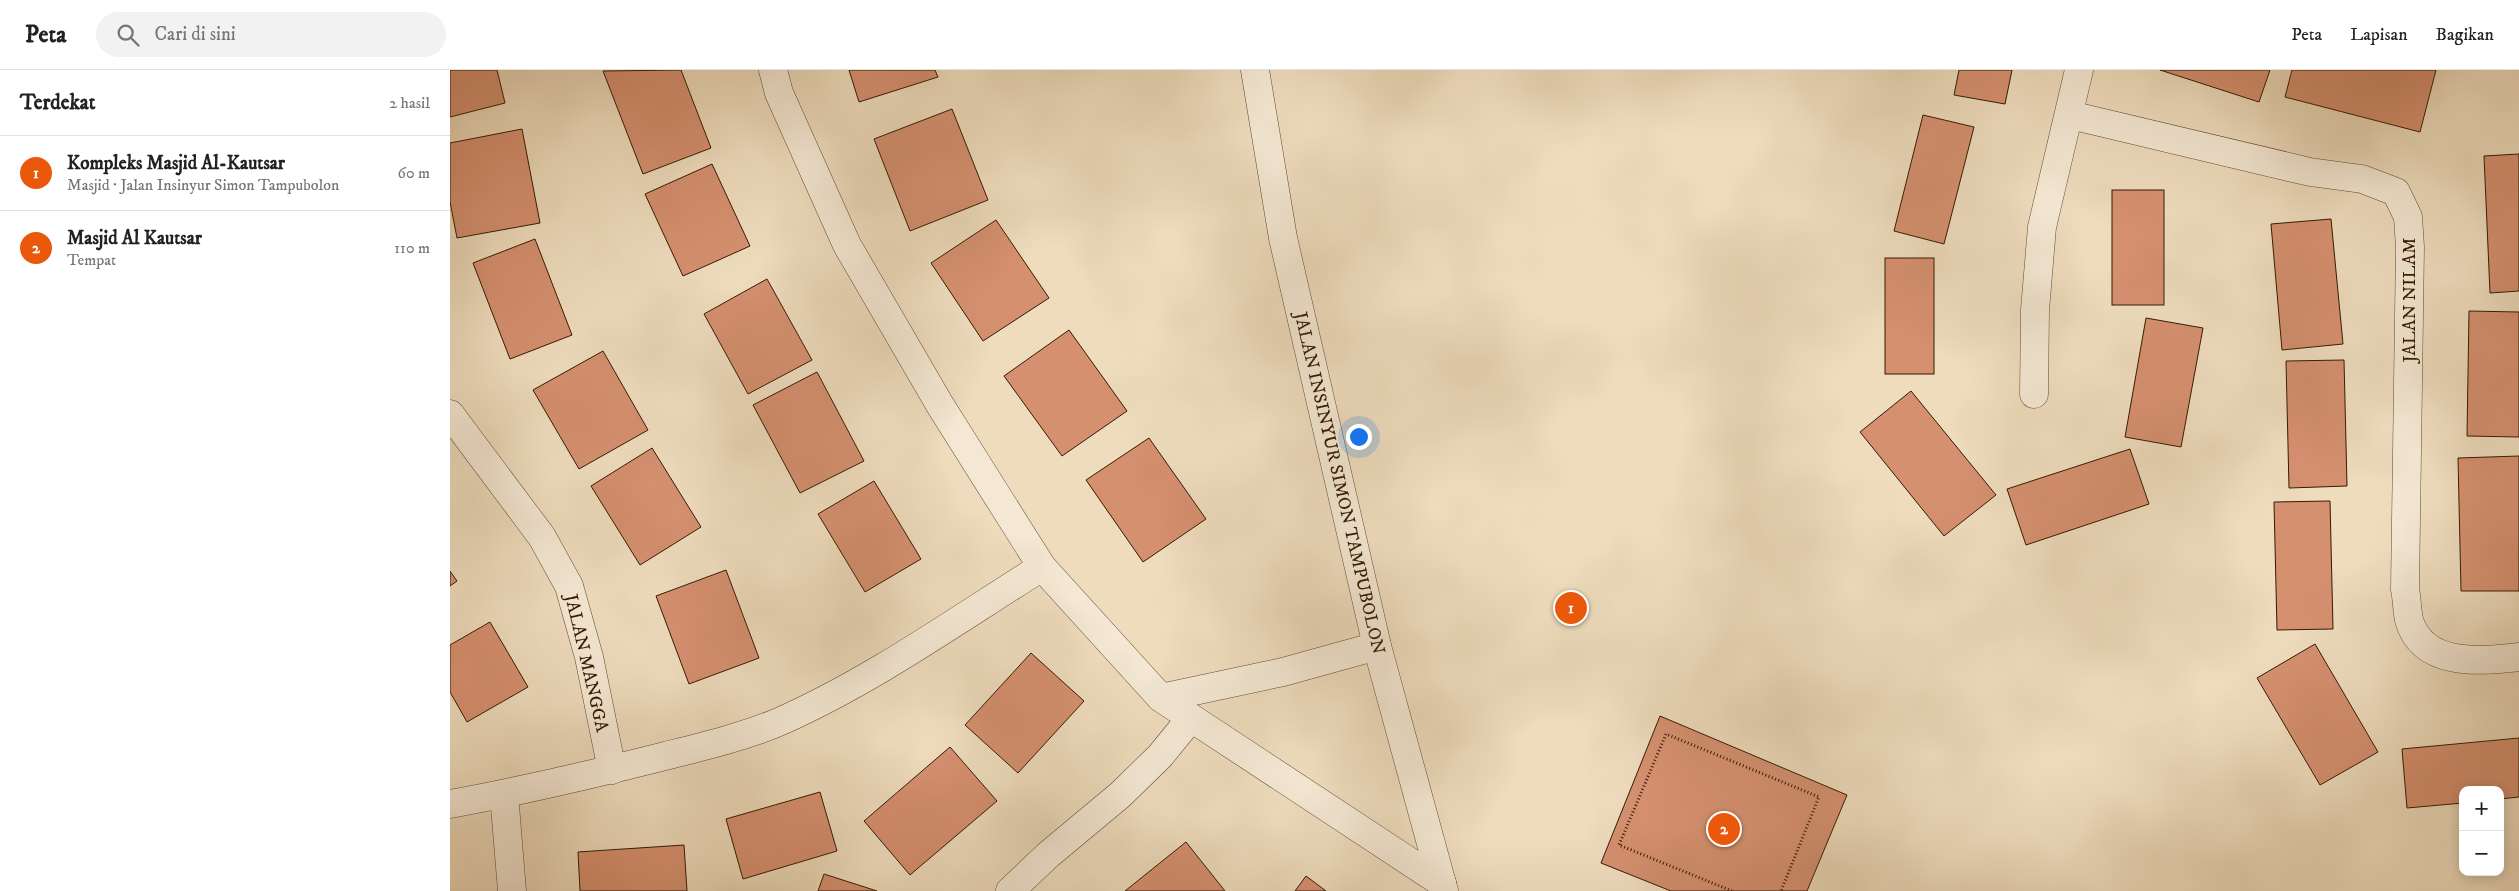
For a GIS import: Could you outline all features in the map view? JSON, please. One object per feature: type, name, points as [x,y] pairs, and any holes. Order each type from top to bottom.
[{"type":"street","points":[[773,70],[779,93],[847,245],[940,405],[1042,567],[1161,698],[1443,887]]},
{"type":"street","name":"JALAN INSINYUR SIMON TAMPUBOLON","points":[[1255,70],[1283,238],[1376,646],[1443,887]]},
{"type":"street","points":[[2034,394],[2035,310],[2042,228],[2079,70]]},
{"type":"street","name":"JALAN NILAM","points":[[2070,115],[2310,172],[2362,179],[2396,192],[2408,217],[2410,247],[2405,579],[2410,621],[2422,643],[2448,658],[2480,661],[2519,657]]},
{"type":"street","name":"JALAN MANGGA","points":[[450,414],[542,537],[569,586],[589,657],[612,770]]},
{"type":"street","points":[[450,804],[612,770],[697,748],[780,722],[872,674],[1042,567]]},
{"type":"street","points":[[1161,698],[1282,672],[1376,646]]},
{"type":"street","points":[[1010,891],[1048,855],[1120,795],[1160,756],[1191,718]]},
{"type":"street","points":[[504,794],[512,891]]},
{"type":"path","points":[[1732,891],[1619,845],[1666,734],[1819,797],[1781,891]]},
{"type":"building","points":[[450,70],[497,70],[505,103],[450,117]]},
{"type":"building","points":[[681,70],[711,148],[643,174],[603,71]]},
{"type":"building","points":[[849,70],[935,70],[938,77],[859,102]]},
{"type":"building","points":[[1959,70],[2012,70],[2005,104],[1954,95]]},
{"type":"building","points":[[2160,70],[2270,70],[2259,102]]},
{"type":"building","points":[[2292,70],[2436,70],[2420,132],[2285,97]]},
{"type":"building","points":[[952,109],[988,200],[910,231],[874,139]]},
{"type":"building","points":[[1923,115],[1974,127],[1944,244],[1894,231]]},
{"type":"building","points":[[522,129],[540,223],[457,238],[450,202],[450,143]]},
{"type":"building","points":[[2519,154],[2519,291],[2490,293],[2484,156]]},
{"type":"building","points":[[712,164],[750,246],[683,276],[645,194]]},
{"type":"building","points":[[2112,190],[2164,190],[2164,305],[2112,305]]},
{"type":"building","points":[[2331,219],[2343,344],[2282,350],[2271,224]]},
{"type":"building","points":[[996,220],[1049,298],[983,341],[931,263]]},
{"type":"building","points":[[535,239],[572,335],[510,359],[473,263]]},
{"type":"building","points":[[1885,258],[1934,258],[1934,374],[1885,374]]},
{"type":"building","points":[[767,279],[812,360],[748,394],[704,314]]},
{"type":"building","points":[[2469,311],[2519,312],[2519,437],[2467,436]]},
{"type":"building","points":[[2146,318],[2203,328],[2181,447],[2125,437]]},
{"type":"building","points":[[1069,330],[1127,411],[1062,456],[1004,376]]},
{"type":"building","points":[[603,351],[648,430],[579,469],[533,390]]},
{"type":"building","points":[[2344,360],[2347,486],[2289,488],[2286,361]]},
{"type":"building","points":[[817,372],[864,461],[800,493],[753,405]]},
{"type":"building","points":[[1911,391],[1996,495],[1944,536],[1860,432]]},
{"type":"building","points":[[1149,438],[1206,519],[1143,562],[1086,480]]},
{"type":"building","points":[[652,448],[701,527],[640,565],[591,486]]},
{"type":"building","points":[[2130,449],[2149,504],[2026,545],[2007,489]]},
{"type":"building","points":[[2519,456],[2519,591],[2461,591],[2458,458]]},
{"type":"building","points":[[874,481],[921,559],[865,592],[818,514]]},
{"type":"building","points":[[2330,501],[2333,629],[2277,630],[2274,502]]},
{"type":"building","points":[[726,570],[759,658],[689,684],[656,596]]},
{"type":"building","points":[[450,571],[457,581],[450,586]]},
{"type":"building","points":[[490,622],[528,687],[467,722],[450,692],[450,645]]},
{"type":"building","points":[[2315,644],[2378,752],[2320,785],[2257,678]]},
{"type":"building","points":[[1031,653],[1084,701],[1018,773],[965,725]]},
{"type":"building","points":[[1660,716],[1847,795],[1807,891],[1671,891],[1601,863]]},
{"type":"building","points":[[2519,738],[2519,797],[2504,799],[2504,786],[2459,786],[2459,803],[2407,808],[2402,749]]},
{"type":"building","points":[[950,747],[997,801],[910,875],[864,821]]},
{"type":"building","points":[[820,792],[837,851],[743,879],[726,819]]},
{"type":"building","points":[[1186,842],[1225,891],[1125,891]]},
{"type":"building","points":[[684,845],[687,891],[580,891],[578,852]]},
{"type":"building","points":[[824,874],[877,891],[818,891]]},
{"type":"building","points":[[1306,876],[1326,891],[1295,891]]},
{"type":"place","name":"Kompleks Masjid Al-Kautsar","points":[[1571,608]]},
{"type":"place","name":"Masjid Al Kautsar","points":[[1724,829]]}]
